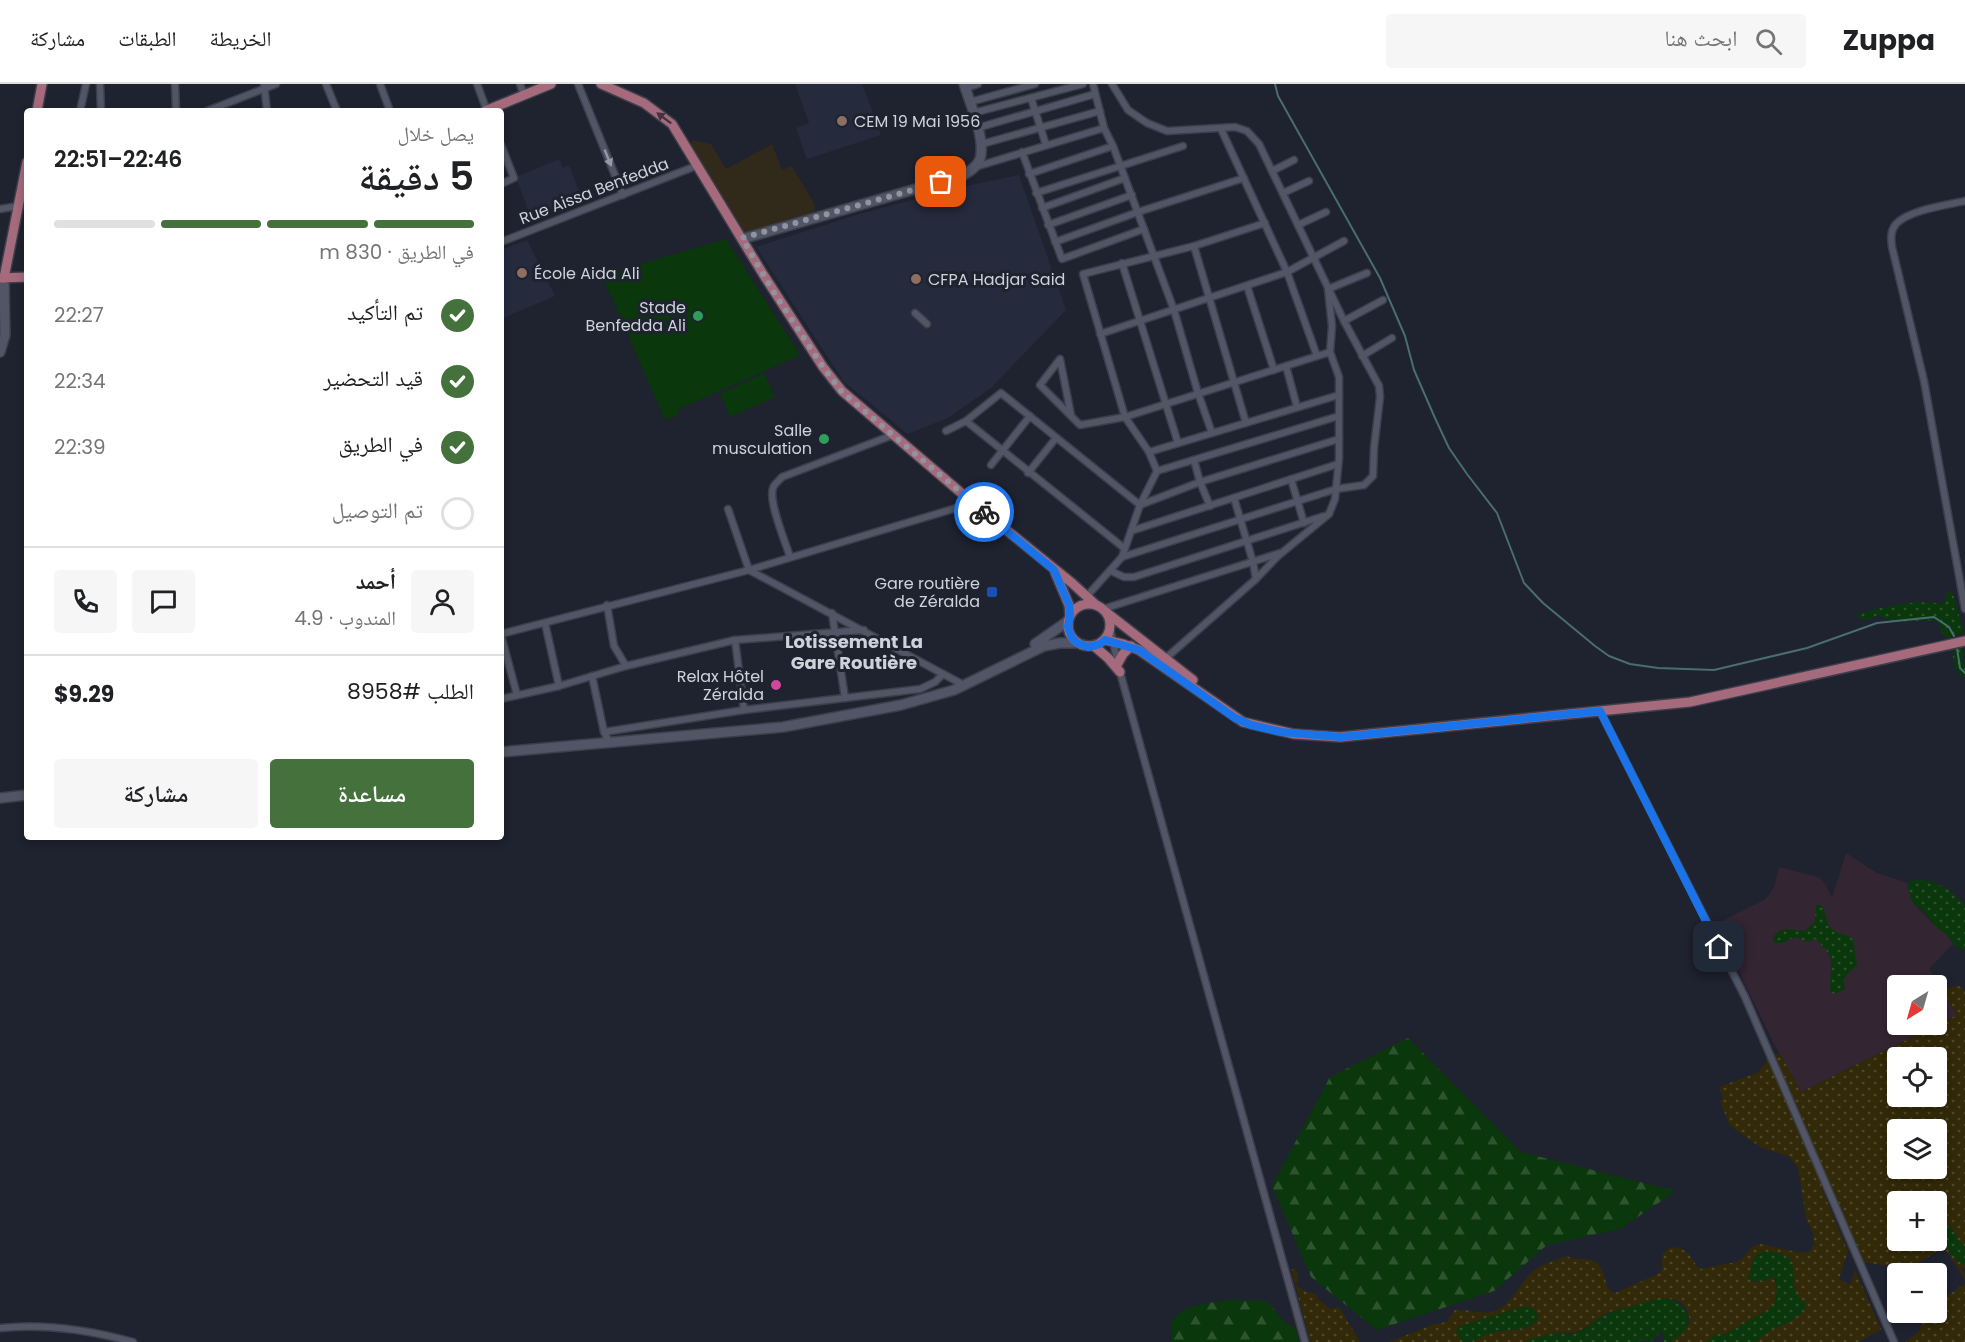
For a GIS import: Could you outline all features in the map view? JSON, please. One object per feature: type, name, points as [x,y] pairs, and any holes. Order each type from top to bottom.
[{"type":"main road","points":[[38,108],[42,84]]},
{"type":"main road","points":[[494,108],[551,84]]},
{"type":"main road","points":[[601,84],[644,103],[672,124],[768,283],[842,392],[1102,609],[1227,706],[1268,728]]},
{"type":"main road","points":[[742,238],[964,176],[980,159],[982,144],[965,86]]},
{"type":"main road","points":[[0,352],[5,334],[2,278],[24,177]]},
{"type":"main road","points":[[2,278],[24,277]]},
{"type":"main road","points":[[1054,570],[1069,605],[1069,633],[1077,643]]},
{"type":"main road","points":[[943,692],[1042,641],[1069,618],[1078,607],[1090,604],[1102,609],[1110,623],[1109,641]]},
{"type":"main road","points":[[504,752],[783,727],[901,705],[963,686],[1044,646],[1077,643],[1088,647],[1109,641],[1131,646],[1178,676],[1235,718],[1251,725],[1294,734],[1340,737],[1690,702],[1965,641]]},
{"type":"main road","points":[[1094,646],[1119,668],[1123,654],[1131,646]]},
{"type":"main road","points":[[0,792],[15,796]]},
{"type":"main road","points":[[0,798],[24,795]]},
{"type":"street","points":[[81,108],[86,84]]},
{"type":"street","points":[[100,84],[101,108]]},
{"type":"street","points":[[175,84],[176,108]]},
{"type":"street","points":[[214,108],[264,86],[276,84]]},
{"type":"street","points":[[326,84],[336,108]]},
{"type":"street","points":[[380,84],[389,108]]},
{"type":"street","points":[[477,84],[486,108]]},
{"type":"street","points":[[520,84],[524,95]]},
{"type":"street","points":[[578,84],[623,195]]},
{"type":"street","points":[[965,86],[978,84]]},
{"type":"street","points":[[970,102],[1035,84]]},
{"type":"street","points":[[973,113],[1083,84]]},
{"type":"street","points":[[1093,84],[1104,129],[1113,146],[1174,309],[1212,433]]},
{"type":"street","points":[[1112,84],[1128,110],[1157,127],[1167,131],[1235,127],[1247,131],[1259,144],[1328,289],[1379,387],[1380,397],[1373,476],[1364,485],[1336,489],[1122,557]]},
{"type":"street","points":[[264,86],[267,108]]},
{"type":"street","points":[[977,128],[1095,94]]},
{"type":"street","points":[[1031,98],[1046,145]]},
{"type":"street","points":[[982,144],[1100,111]]},
{"type":"street","points":[[974,168],[1104,129]]},
{"type":"street","points":[[1221,129],[1287,272],[1317,356]]},
{"type":"street","points":[[1029,174],[1113,146]]},
{"type":"street","points":[[1036,193],[1184,146]]},
{"type":"street","points":[[1022,152],[1062,259],[1144,229]]},
{"type":"street","points":[[504,153],[514,178],[504,183]]},
{"type":"street","points":[[1272,171],[1294,160]]},
{"type":"street","name":"Rue Aissa Benfedda","points":[[504,241],[696,166]]},
{"type":"street","points":[[1042,208],[1125,178]]},
{"type":"street","points":[[1055,242],[1244,178]]},
{"type":"street","points":[[1283,193],[1309,181]]},
{"type":"street","points":[[1048,225],[1132,195]]},
{"type":"street","points":[[1965,201],[1908,216],[1896,225],[1891,235],[1924,381],[1965,609]]},
{"type":"street","points":[[0,208],[18,207]]},
{"type":"street","points":[[1298,225],[1326,212]]},
{"type":"street","points":[[1157,471],[1149,452],[1125,417],[1083,274],[1194,246],[1265,223]]},
{"type":"street","points":[[1100,334],[1287,272],[1344,242]]},
{"type":"street","points":[[1194,246],[1246,423]]},
{"type":"street","points":[[1122,263],[1179,443]]},
{"type":"street","points":[[1328,289],[1367,273]]},
{"type":"street","points":[[1247,285],[1274,370]]},
{"type":"street","points":[[1166,658],[1256,579],[1281,553],[1329,514],[1335,499],[1338,464],[1339,377],[1330,352],[1332,326],[1328,289]]},
{"type":"street","points":[[1344,321],[1383,300]]},
{"type":"street","points":[[915,313],[927,324]]},
{"type":"street","points":[[1362,356],[1392,338]]},
{"type":"street","points":[[1071,415],[1060,359],[1040,385],[1080,424],[1125,417],[1330,352]]},
{"type":"street","points":[[1286,366],[1297,407]]},
{"type":"street","points":[[946,431],[966,421],[1001,393],[1140,505]]},
{"type":"street","points":[[1149,452],[1339,395]]},
{"type":"street","points":[[991,465],[1030,416]]},
{"type":"street","points":[[1088,596],[1122,557],[1140,505],[1157,471],[1339,416]]},
{"type":"street","points":[[966,421],[1124,548]]},
{"type":"street","points":[[790,557],[772,500],[773,488],[776,484],[782,477],[893,435]]},
{"type":"street","points":[[1028,473],[1056,438]]},
{"type":"street","points":[[1140,505],[1200,482],[1339,439]]},
{"type":"street","points":[[1194,460],[1210,506]]},
{"type":"street","points":[[1131,531],[1338,464]]},
{"type":"street","points":[[1291,480],[1304,523]]},
{"type":"street","points":[[1234,498],[1256,579]]},
{"type":"street","points":[[504,634],[607,605],[749,570],[973,503]]},
{"type":"street","points":[[728,509],[749,570],[960,683]]},
{"type":"street","points":[[1111,571],[1120,576],[1134,577],[1329,514]]},
{"type":"street","points":[[1102,609],[1281,553]]},
{"type":"street","points":[[607,605],[614,646],[626,666]]},
{"type":"street","points":[[832,613],[845,698]]},
{"type":"street","points":[[544,622],[559,686]]},
{"type":"street","points":[[504,698],[735,640],[864,630]]},
{"type":"street","points":[[735,640],[744,710]]},
{"type":"street","points":[[1109,641],[1119,668],[1305,1342]]},
{"type":"street","points":[[504,646],[518,695]]},
{"type":"street","points":[[604,732],[744,710],[920,689],[935,682],[943,674]]},
{"type":"street","points":[[592,676],[604,732],[610,742]]},
{"type":"street","points":[[1600,711],[1745,997],[1894,1342]]},
{"type":"street","points":[[0,1328],[47,1326],[133,1342]]},
{"type":"shaded area","name":"CEM 19 Mai 1956","points":[[795,84],[862,84],[881,135],[807,159],[796,128],[809,123]]},
{"type":"shaded area","points":[[692,140],[711,144],[726,169],[772,144],[782,170],[792,166],[815,205],[814,212],[745,234],[690,147]]},
{"type":"shaded area","points":[[559,159],[563,168],[569,165],[582,199],[532,220],[516,177]]},
{"type":"shaded area","name":"CFPA Hadjar Said","points":[[1019,175],[1066,310],[991,388],[948,418],[908,434],[844,382],[756,247],[859,214],[961,187]]},
{"type":"shaded area","name":"École Aida Ali","points":[[527,240],[555,296],[504,318],[504,249]]},
{"type":"shaded area","points":[[1846,853],[1877,873],[1907,883],[1911,899],[1916,906],[1946,934],[1953,944],[1929,969],[1933,975],[1887,975],[1887,1035],[1916,1035],[1892,1047],[1887,1047],[1887,1050],[1801,1092],[1774,1044],[1716,924],[1764,900],[1774,887],[1779,867],[1818,877],[1823,881],[1832,897]]},
{"type":"shaded area","points":[[1947,999],[1957,1015],[1947,1020]]},
{"type":"green space","name":"Stade Benfedda Ali","points":[[726,239],[800,355],[677,410],[678,415],[665,420],[603,278],[616,271]]},
{"type":"green space","points":[[764,373],[775,397],[730,417],[720,394]]},
{"type":"green space","points":[[1951,590],[1964,633],[1946,638],[1936,621],[1898,621],[1877,615],[1868,620],[1857,617],[1861,613],[1902,604],[1922,602],[1943,604],[1947,593]]},
{"type":"green space","points":[[1961,647],[1964,654],[1962,660],[1965,665],[1965,678],[1958,673],[1953,662],[1954,649]]},
{"type":"green space","points":[[1918,879],[1933,882],[1948,889],[1965,905],[1965,950],[1956,947],[1921,909],[1912,903],[1907,883]]},
{"type":"green space","points":[[1816,905],[1821,905],[1823,908],[1831,929],[1853,940],[1857,964],[1844,979],[1845,989],[1834,994],[1830,991],[1831,961],[1827,951],[1816,939],[1807,942],[1795,937],[1782,943],[1775,943],[1773,938],[1783,930],[1805,931],[1815,921]]},
{"type":"green space","points":[[1408,1038],[1521,1152],[1676,1191],[1620,1229],[1547,1245],[1494,1291],[1377,1330],[1311,1277],[1272,1186],[1330,1077]]},
{"type":"green space","points":[[1949,1225],[1965,1247],[1965,1265],[1954,1259],[1948,1249]]},
{"type":"green space","points":[[1764,1251],[1779,1253],[1792,1263],[1794,1287],[1805,1303],[1805,1309],[1801,1314],[1762,1336],[1756,1342],[1707,1342],[1713,1336],[1727,1333],[1771,1308],[1776,1298],[1776,1281],[1773,1277],[1757,1282],[1748,1279],[1754,1257]]},
{"type":"green space","points":[[1661,1298],[1673,1300],[1686,1313],[1688,1321],[1686,1329],[1674,1340],[1664,1342],[1662,1331],[1651,1342],[1640,1340],[1640,1342],[1528,1342],[1526,1340],[1556,1332],[1569,1335],[1583,1330],[1616,1310]]},
{"type":"green space","points":[[1228,1300],[1265,1301],[1271,1305],[1282,1320],[1296,1329],[1299,1342],[1172,1342],[1171,1322],[1182,1311],[1196,1305]]},
{"type":"green space","points":[[1521,1307],[1532,1309],[1539,1317],[1534,1323],[1524,1328],[1495,1332],[1466,1342],[1462,1342],[1456,1331],[1460,1326]]},
{"type":"sand","points":[[1954,986],[1959,986],[1965,991],[1965,1247],[1949,1225],[1947,1231],[1947,1191],[1887,1191],[1887,1251],[1938,1251],[1919,1263],[1887,1263],[1887,1266],[1862,1262],[1828,1182],[1821,1186],[1848,1252],[1839,1279],[1850,1285],[1855,1270],[1881,1329],[1858,1342],[1756,1342],[1762,1336],[1801,1314],[1805,1309],[1805,1303],[1797,1295],[1794,1286],[1792,1263],[1788,1257],[1764,1251],[1754,1257],[1748,1279],[1757,1282],[1773,1277],[1777,1288],[1773,1305],[1727,1333],[1713,1336],[1707,1342],[1671,1342],[1686,1329],[1689,1317],[1680,1302],[1664,1298],[1610,1312],[1576,1332],[1554,1333],[1527,1340],[1528,1342],[1471,1342],[1495,1332],[1530,1326],[1539,1317],[1532,1309],[1521,1307],[1460,1326],[1456,1331],[1462,1342],[1389,1342],[1431,1325],[1447,1322],[1455,1310],[1487,1313],[1497,1310],[1511,1299],[1533,1271],[1567,1256],[1587,1259],[1599,1265],[1604,1273],[1607,1286],[1611,1292],[1615,1293],[1660,1273],[1663,1254],[1670,1248],[1676,1247],[1684,1250],[1700,1269],[1736,1262],[1743,1258],[1753,1246],[1762,1244],[1801,1253],[1810,1251],[1814,1244],[1814,1236],[1806,1218],[1798,1168],[1788,1156],[1762,1148],[1729,1124],[1720,1101],[1723,1098],[1719,1087],[1759,1072],[1772,1053],[1781,1055],[1801,1092],[1887,1050],[1887,1107],[1947,1107],[1947,1047],[1892,1047],[1916,1035],[1947,1035],[1947,1020],[1957,1015],[1947,998],[1947,989]]},
{"type":"sand","points":[[1947,1242],[1951,1254],[1965,1265],[1965,1268],[1959,1267],[1965,1274],[1965,1280],[1947,1251]]},
{"type":"sand","points":[[1291,1269],[1296,1270],[1298,1274],[1297,1287],[1316,1294],[1318,1299],[1331,1309],[1339,1307],[1360,1342],[1310,1342]]},
{"type":"sand","points":[[1965,1284],[1965,1342],[1905,1342],[1919,1332],[1922,1323],[1947,1323],[1947,1296]]},
{"type":"waterway","points":[[1275,84],[1278,96],[1380,278],[1405,336],[1414,370],[1449,448],[1497,513],[1524,583],[1543,603],[1595,646],[1609,656],[1630,664],[1658,668],[1714,670],[1807,648],[1877,623],[1934,617],[1949,627],[1954,636]]},
{"type":"waterway","points":[[1957,648],[1960,668],[1965,673]]},
{"type":"way so far","points":[[941,182],[742,238],[773,291],[842,392],[984,512]]},
{"type":"place","name":"CEM 19 Mai 1956","points":[[842,121]]},
{"type":"place","name":"École Aida Ali","points":[[522,273]]},
{"type":"place","name":"CFPA Hadjar Said","points":[[916,279]]},
{"type":"place","name":"Stade Benfedda Ali","points":[[698,316]]},
{"type":"place","name":"Salle musculation","points":[[824,439]]},
{"type":"place","name":"Gare routière de Zéralda","points":[[992,592]]},
{"type":"place","name":"Relax Hôtel Zéralda","points":[[776,685]]},
{"type":"district","name":"Lotissement La Gare Routière","points":[[854,651]]},
{"type":"route","points":[[984,512],[1054,570],[1069,605],[1069,633],[1077,643],[1088,647],[1105,640],[1131,646],[1178,676],[1235,718],[1251,725],[1294,734],[1340,737],[1600,711],[1719,947]]}]
